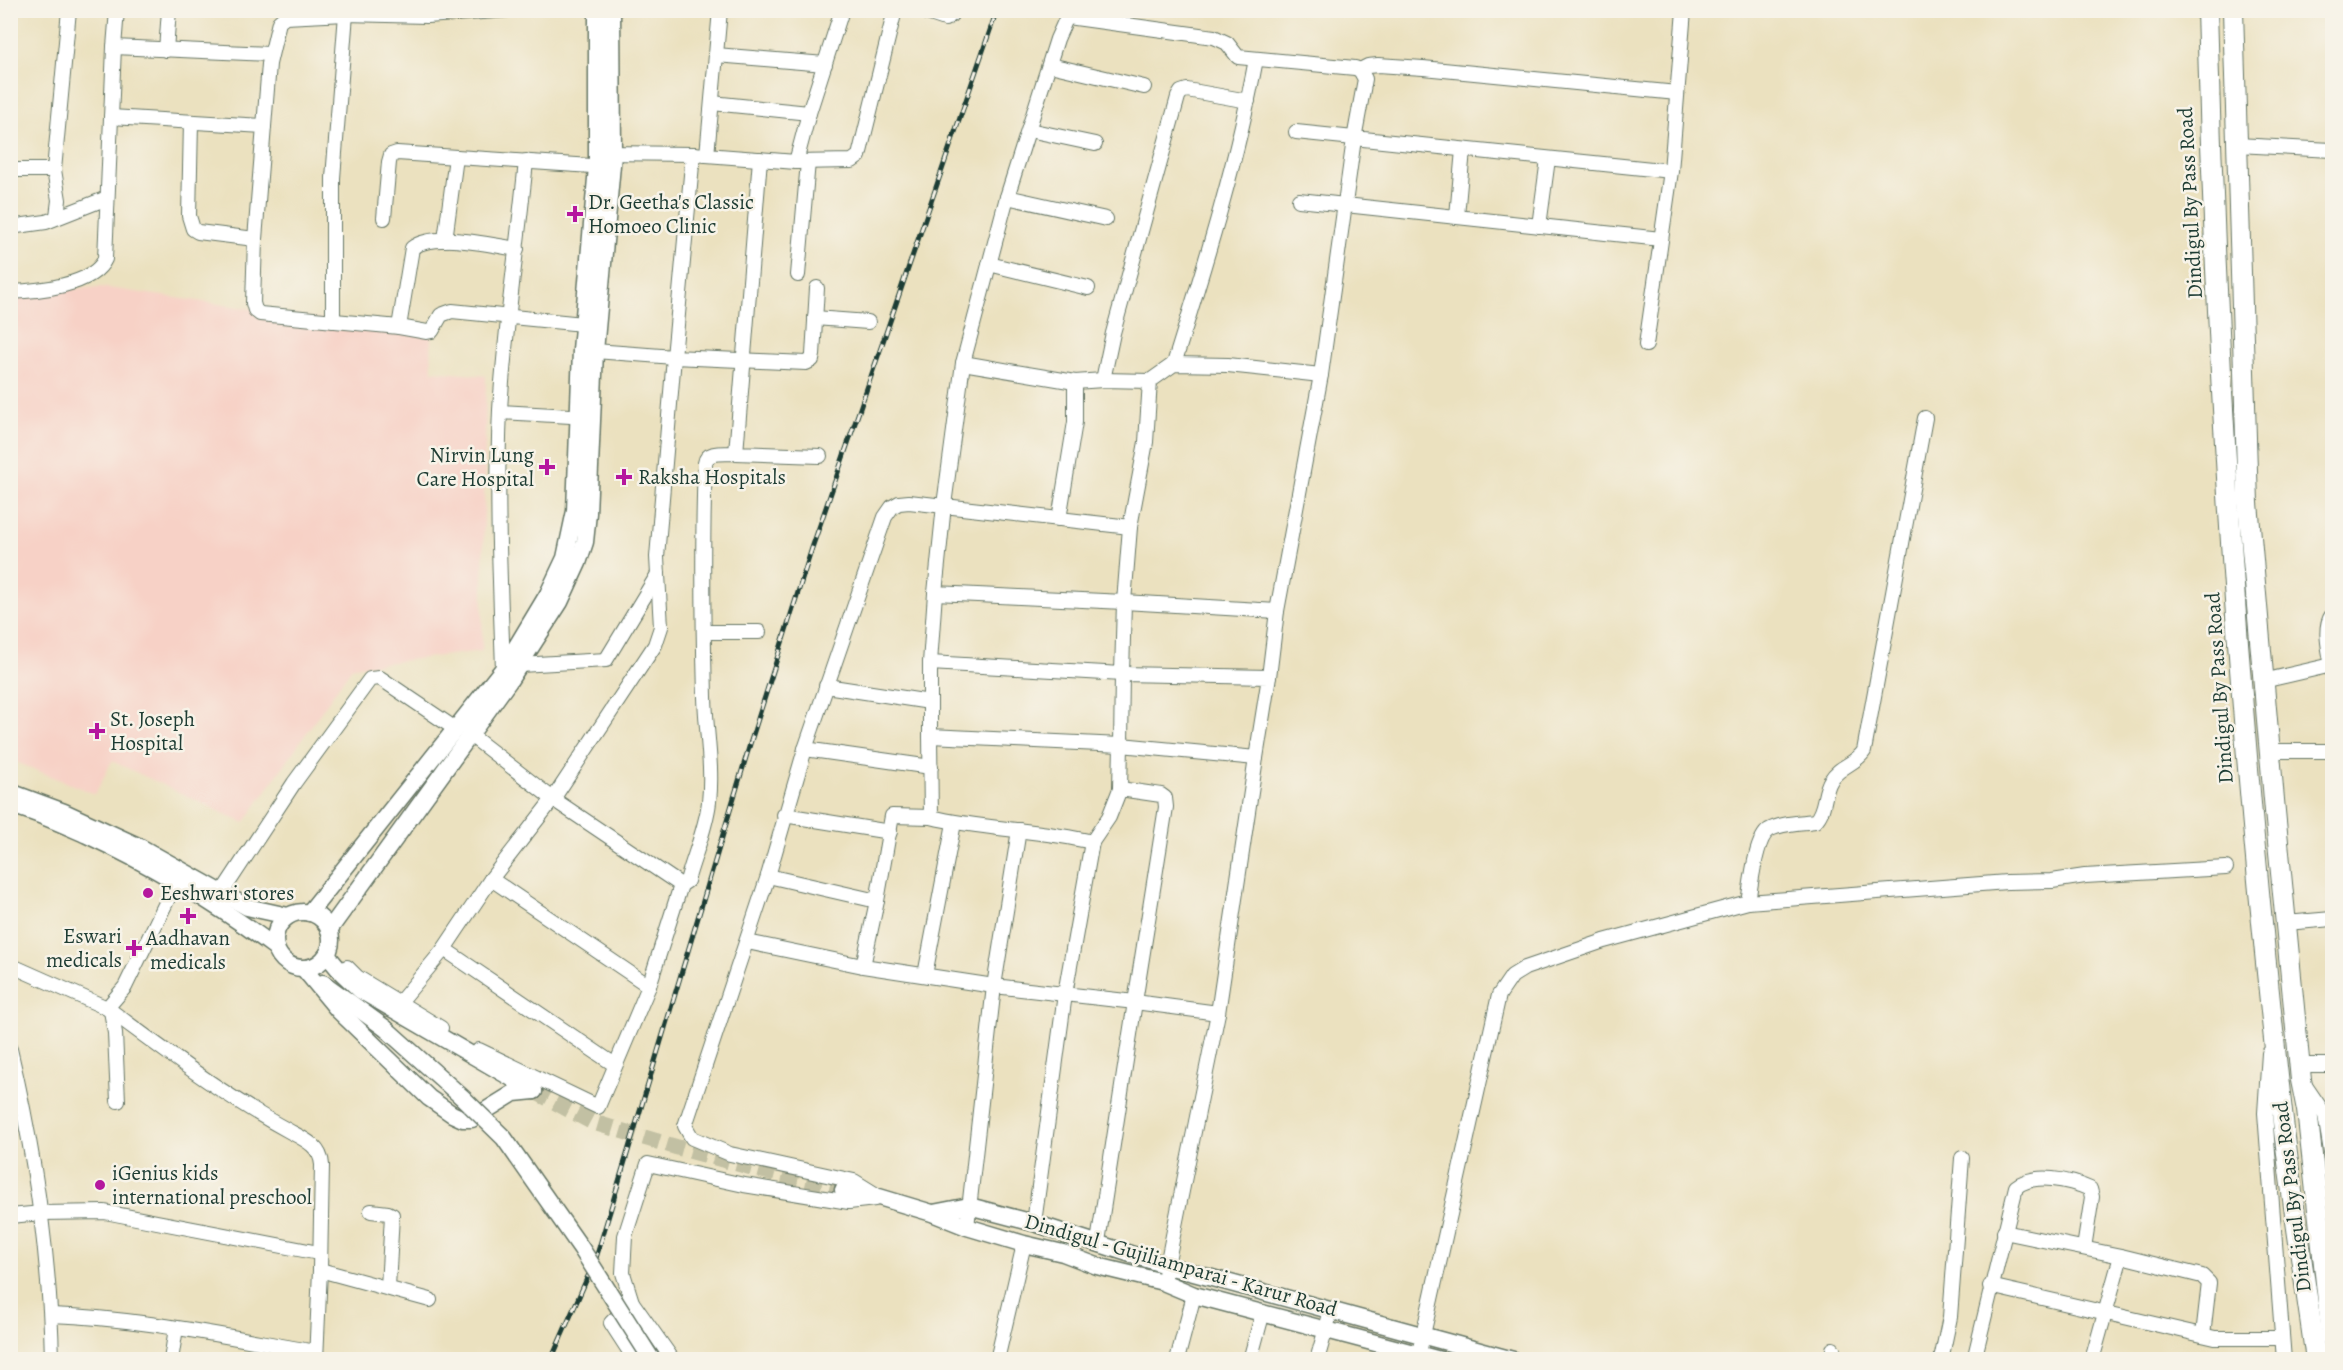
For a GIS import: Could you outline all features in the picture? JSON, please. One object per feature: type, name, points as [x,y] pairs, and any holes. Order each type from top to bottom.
[{"type":"highway","name":"Dindigul By Pass Road","points":[[2207,10],[2210,121],[2229,502],[2256,872],[2281,1106],[2316,1359]]},
{"type":"highway","name":"Dindigul By Pass Road","points":[[2233,10],[2248,503],[2269,751],[2301,1073],[2332,1337]]},
{"type":"main road","points":[[309,913],[520,665],[560,602],[585,542],[588,513],[583,324],[605,160],[597,10]]},
{"type":"main road","points":[[329,930],[503,669],[548,594],[565,558],[575,511],[595,351],[612,10]]},
{"type":"main road","points":[[10,792],[64,812],[130,843],[221,894],[259,911],[288,916]]},
{"type":"main road","points":[[10,805],[74,829],[177,880],[276,948]]},
{"type":"main road","points":[[346,999],[337,987],[327,955],[331,937],[329,930],[321,919],[309,913],[294,913],[288,916],[279,925],[275,936],[276,948],[282,959],[292,966],[306,968],[322,983],[386,1028],[504,1138],[581,1248],[652,1359]]},
{"type":"main road","points":[[306,968],[338,1010],[429,1098],[453,1114],[463,1119],[472,1119],[514,1093],[534,1091],[360,990],[327,955]]},
{"type":"main road","points":[[306,968],[327,955]]},
{"type":"main road","name":"Dindigul - Gujiliamparai - Karur Road","points":[[843,1190],[932,1213],[967,1227],[1063,1253],[1097,1266],[1163,1282],[1194,1295],[1326,1329],[1408,1354],[1440,1359]]},
{"type":"main road","name":"Dindigul - Gujiliamparai - Karur Road","points":[[932,1213],[969,1206],[1034,1222],[1168,1266],[1513,1359]]},
{"type":"street","points":[[57,216],[59,200],[54,170],[69,10]]},
{"type":"street","points":[[10,292],[43,290],[64,285],[102,266],[105,259],[117,10]]},
{"type":"street","points":[[166,50],[170,10]]},
{"type":"street","points":[[509,10],[427,16],[346,14],[282,18],[270,54],[255,239],[253,303],[255,310],[260,314],[399,327],[427,332],[432,331],[441,315],[452,311],[583,324]]},
{"type":"street","points":[[707,155],[720,10]]},
{"type":"street","points":[[798,275],[802,162],[808,113],[842,11],[830,10]]},
{"type":"street","points":[[384,218],[392,155],[403,152],[456,158],[526,161],[605,160],[693,154],[802,162],[852,161],[859,156],[895,10]]},
{"type":"street","points":[[918,10],[945,19],[951,15],[952,10]]},
{"type":"street","points":[[1646,345],[1671,171],[1684,10]]},
{"type":"street","points":[[333,321],[333,178],[346,14]]},
{"type":"street","points":[[931,817],[930,663],[944,505],[963,363],[1007,197],[1057,39],[1069,14],[1214,37],[1227,43],[1238,57],[1360,70],[1378,64],[1677,93]]},
{"type":"street","points":[[114,47],[270,54]]},
{"type":"street","points":[[716,55],[825,64]]},
{"type":"street","points":[[1174,364],[1200,280],[1248,101],[1256,59]]},
{"type":"street","points":[[1050,65],[1144,87]]},
{"type":"street","points":[[1163,1282],[1218,1013],[1277,611],[1321,375],[1354,139],[1365,80],[1360,70]]},
{"type":"street","points":[[1103,380],[1113,333],[1178,97],[1187,90],[1248,101]]},
{"type":"street","points":[[712,103],[808,113]]},
{"type":"street","points":[[111,117],[264,126]]},
{"type":"street","points":[[191,122],[189,216],[191,224],[198,232],[255,239]]},
{"type":"street","points":[[1029,130],[1095,144]]},
{"type":"street","points":[[1296,132],[1671,171]]},
{"type":"street","points":[[2237,145],[2332,150]]},
{"type":"street","points":[[1457,216],[1463,150]]},
{"type":"street","points":[[400,1002],[444,949],[491,879],[553,799],[655,645],[661,627],[657,557],[693,154]]},
{"type":"street","points":[[445,240],[456,158]]},
{"type":"street","points":[[736,453],[760,159]]},
{"type":"street","points":[[1539,226],[1548,159]]},
{"type":"street","points":[[503,669],[499,546],[500,412],[507,317],[518,249],[526,161]]},
{"type":"street","points":[[10,170],[54,170]]},
{"type":"street","points":[[1007,197],[1106,219]]},
{"type":"street","points":[[10,227],[37,224],[107,198]]},
{"type":"street","points":[[1299,200],[1661,239]]},
{"type":"street","points":[[399,327],[412,248],[420,242],[445,240],[518,249]]},
{"type":"street","points":[[989,264],[1088,288]]},
{"type":"street","points":[[595,351],[806,363],[812,360],[817,288]]},
{"type":"street","points":[[815,318],[868,322]]},
{"type":"street","points":[[963,363],[1075,382],[1150,381],[1174,364],[1228,365],[1321,375]]},
{"type":"street","points":[[1034,1222],[1065,994],[1092,842],[1109,817],[1120,789],[1124,602],[1130,527],[1146,442],[1150,381]]},
{"type":"street","points":[[1059,519],[1075,422],[1075,382]]},
{"type":"street","points":[[500,412],[586,417]]},
{"type":"street","points":[[1748,902],[1755,859],[1764,833],[1771,829],[1815,821],[1821,812],[1830,780],[1838,771],[1861,757],[1864,751],[1925,418]]},
{"type":"street","points":[[327,955],[357,977],[468,1045],[598,1107],[649,986],[681,885],[687,881],[709,802],[710,764],[704,632],[706,458],[709,455],[736,453],[820,456]]},
{"type":"street","points":[[883,1199],[854,1182],[730,1154],[692,1138],[685,1126],[747,942],[805,749],[885,517],[899,502],[944,505],[1130,527]]},
{"type":"street","points":[[520,665],[606,660],[658,574]]},
{"type":"street","points":[[935,593],[1277,611]]},
{"type":"street","points":[[2263,681],[2332,666],[2328,633],[2329,619],[2332,615]]},
{"type":"street","points":[[704,632],[759,632]]},
{"type":"street","points":[[930,663],[1122,674],[1269,677]]},
{"type":"street","points":[[221,894],[294,783],[370,679],[380,678],[462,731],[553,799],[681,885]]},
{"type":"street","points":[[826,686],[930,702]]},
{"type":"street","points":[[930,736],[1121,745],[1256,758]]},
{"type":"street","points":[[805,749],[931,767]]},
{"type":"street","points":[[2269,751],[2332,751]]},
{"type":"street","points":[[1098,1242],[1167,802],[1161,795],[1120,789]]},
{"type":"street","points":[[784,816],[890,832]]},
{"type":"street","points":[[863,966],[892,816],[931,817],[954,823],[1061,835],[1092,842]]},
{"type":"street","points":[[925,975],[954,823]]},
{"type":"street","points":[[967,1227],[994,986],[1019,830]]},
{"type":"street","points":[[1408,1354],[1423,1335],[1499,995],[1512,976],[1525,968],[1604,941],[1748,902],[2007,882],[2052,881],[2085,876],[2226,868]]},
{"type":"street","points":[[768,876],[877,901]]},
{"type":"street","points":[[491,879],[649,986]]},
{"type":"street","points":[[118,1101],[115,1033],[109,1010],[125,987],[177,880]]},
{"type":"street","points":[[2286,923],[2332,919]]},
{"type":"street","points":[[747,942],[863,966],[994,986],[1218,1013]]},
{"type":"street","points":[[444,949],[615,1065]]},
{"type":"street","points":[[10,965],[109,1010],[205,1080],[251,1110],[314,1146],[322,1160],[316,1356],[176,1328],[90,1317],[51,1315]]},
{"type":"street","points":[[2269,985],[2265,1113],[2284,1359]]},
{"type":"street","points":[[10,1049],[23,1103],[42,1213],[51,1315],[52,1359]]},
{"type":"street","points":[[2332,1065],[2301,1073],[2325,1115],[2332,1158]]},
{"type":"street","points":[[1941,1359],[1950,1317],[1962,1158]]},
{"type":"street","points":[[673,1359],[632,1302],[623,1273],[625,1236],[648,1164],[744,1185],[849,1202],[883,1199]]},
{"type":"street","points":[[1974,1359],[2016,1187],[2031,1178],[2048,1178],[2085,1187],[2092,1192],[2084,1248]]},
{"type":"street","points":[[371,1211],[392,1215],[388,1287]]},
{"type":"street","points":[[10,1216],[105,1212],[319,1253]]},
{"type":"street","points":[[2004,1232],[2121,1256],[2206,1279],[2209,1291],[2203,1335]]},
{"type":"street","points":[[997,1359],[1024,1244]]},
{"type":"street","points":[[2092,1359],[2121,1256]]},
{"type":"street","points":[[320,1270],[430,1299]]},
{"type":"street","points":[[1990,1286],[2203,1335],[2241,1339],[2281,1338]]},
{"type":"street","points":[[1177,1359],[1194,1295]]},
{"type":"street","points":[[632,1302],[611,1323],[635,1359]]},
{"type":"street","points":[[1317,1359],[1331,1311]]},
{"type":"street","points":[[1250,1359],[1263,1312]]},
{"type":"street","points":[[171,1359],[176,1328]]},
{"type":"shaded area","points":[[101,287],[431,335],[432,371],[486,376],[482,651],[352,667],[244,823],[112,761],[95,794],[11,760],[10,293]]},
{"type":"tunnel","points":[[534,1091],[592,1122],[794,1179],[843,1190]]},
{"type":"railway","points":[[551,1360],[596,1258],[750,744],[812,548],[997,10]]},
{"type":"place","name":"Dr. Geetha's Classic Homoeo Clinic","points":[[575,214]]},
{"type":"place","name":"Nirvin Lung Care Hospital","points":[[547,467]]},
{"type":"place","name":"Raksha Hospitals","points":[[624,477]]},
{"type":"place","name":"St. Joseph Hospital","points":[[97,731]]},
{"type":"place","name":"Eeshwari stores","points":[[148,893]]},
{"type":"place","name":"Aadhavan medicals","points":[[188,916]]},
{"type":"place","name":"Eswari medicals","points":[[134,948]]},
{"type":"place","name":"iGenius kids international preschool","points":[[100,1185]]}]
